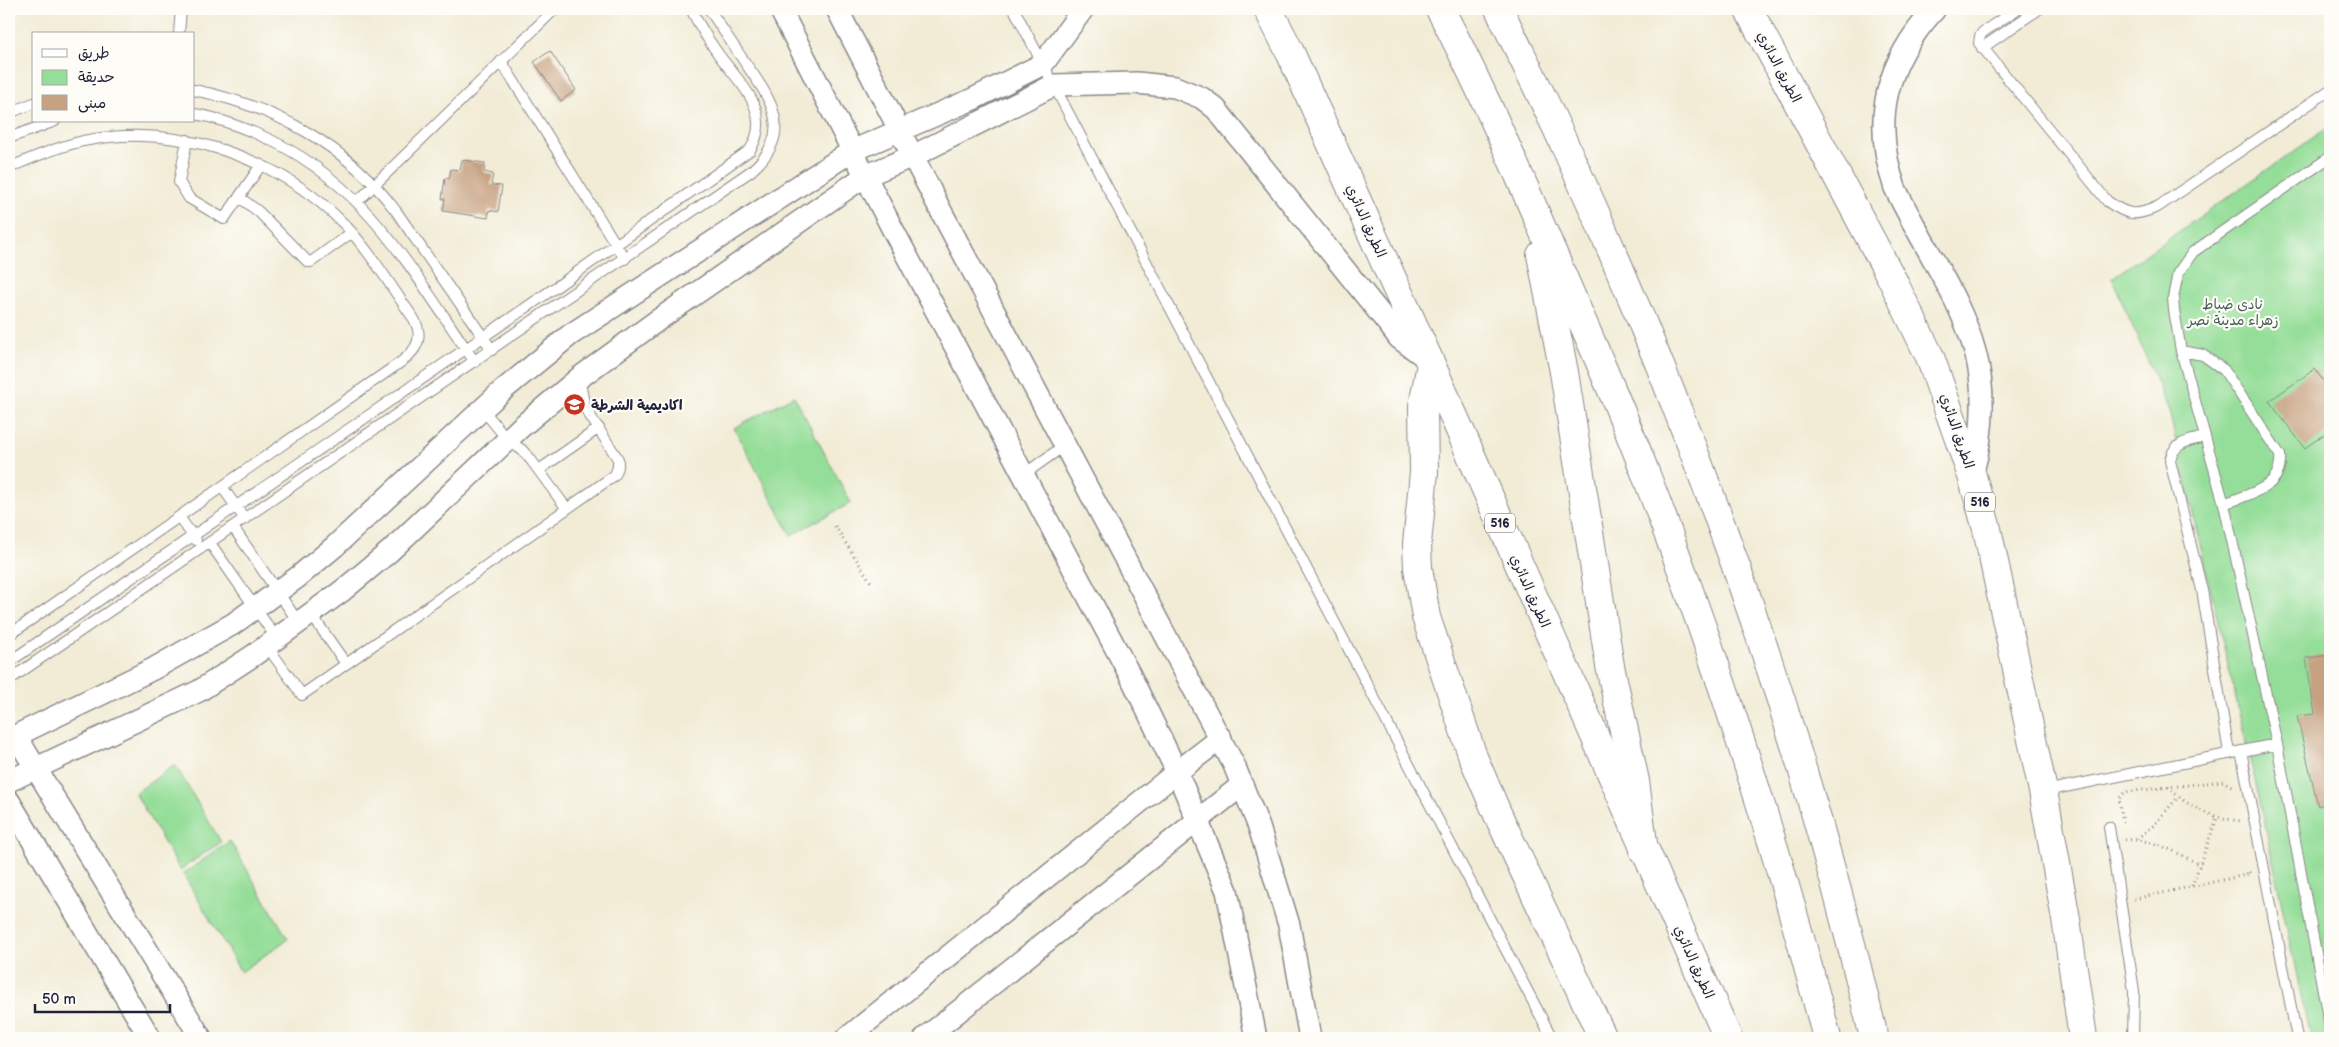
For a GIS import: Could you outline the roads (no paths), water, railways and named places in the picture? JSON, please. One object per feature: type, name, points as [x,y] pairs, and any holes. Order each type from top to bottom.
[{"type":"highway","name":"الطريق الدائري","points":[[1268,9],[1289,50],[1430,362],[1728,1038]]},
{"type":"highway","name":"516","points":[[1440,9],[1471,68],[1528,195],[1648,477],[1685,580],[1754,786],[1786,890],[1827,1038]]},
{"type":"highway","points":[[1499,9],[1565,145],[1611,248],[1698,462],[1762,644],[1817,820],[1874,1038]]},
{"type":"highway","points":[[1511,9],[1514,39]]},
{"type":"highway","name":"الطريق الدائري","points":[[1748,9],[1893,280],[1930,357],[1972,476],[1987,530],[2043,791],[2066,919],[2083,1038]]},
{"type":"highway","name":"516","points":[[1528,195],[1564,372],[1600,608],[1635,782],[1644,851]]},
{"type":"highway","points":[[1430,362],[1424,406],[1424,472],[1417,544],[1418,568],[1426,616],[1476,765],[1603,1038]]},
{"type":"street","points":[[780,9],[865,176],[1131,677],[1177,772],[1198,818],[1227,891],[1256,1038]]},
{"type":"street","points":[[837,9],[1064,445],[1221,738],[1259,827],[1289,925],[1310,1038]]},
{"type":"street","points":[[201,1038],[36,769],[12,737],[153,669],[233,624],[298,577],[366,519],[483,410],[570,335],[852,151],[973,99],[1043,64],[1083,9]]},
{"type":"street","points":[[1935,9],[1916,31],[1897,62],[1886,98],[1883,134],[1889,171],[1895,188],[1956,301],[1975,346],[1983,395],[1983,420],[1981,439],[1972,476]]},
{"type":"street","points":[[9,781],[198,690],[272,642],[305,619],[389,552],[508,440],[579,378],[658,320],[865,176],[912,156],[1054,85],[1138,83],[1175,87],[1202,98],[1216,109],[1390,326],[1404,342],[1430,362]]},
{"type":"street","points":[[848,1038],[1221,738]]},
{"type":"street","points":[[925,1038],[1198,818],[1242,785]]},
{"type":"street","points":[[9,801],[149,1038]]},
{"type":"lane","points":[[179,32],[181,9]]},
{"type":"lane","points":[[358,201],[555,9]]},
{"type":"lane","points":[[9,662],[483,337],[750,150],[758,132],[756,110],[751,98],[703,32],[690,9]]},
{"type":"lane","points":[[9,680],[625,259],[751,171],[763,160],[772,146],[776,117],[773,107],[765,91],[709,9]]},
{"type":"lane","points":[[1014,9],[1552,1038]]},
{"type":"lane","points":[[2017,9],[1983,32],[1978,40],[1982,48],[2107,202],[2123,213],[2142,214],[2159,206],[2330,90]]},
{"type":"lane","points":[[1982,48],[2039,9]]},
{"type":"lane","points":[[501,61],[625,259]]},
{"type":"lane","points":[[195,90],[239,102],[292,123],[339,154],[374,185],[396,210],[492,350]]},
{"type":"lane","points":[[9,113],[32,104]]},
{"type":"lane","points":[[195,114],[231,123],[301,155],[358,201],[388,238],[475,362]]},
{"type":"lane","points":[[9,138],[52,122]]},
{"type":"lane","points":[[9,168],[60,147],[85,141],[152,136],[187,140],[212,146],[261,165],[272,170],[320,204],[351,233],[414,319],[420,339],[412,354],[401,362],[9,635]]},
{"type":"lane","points":[[187,140],[179,182],[189,198],[224,219],[261,165]]},
{"type":"lane","points":[[2330,157],[2203,245],[2185,262],[2178,273],[2173,298],[2182,351],[2224,504],[2277,744],[2330,1028]]},
{"type":"lane","points":[[239,197],[259,212],[308,262],[311,262],[351,233]]},
{"type":"lane","points":[[2182,351],[2203,355],[2224,370],[2280,455],[2281,465],[2278,475],[2272,483],[2224,504]]},
{"type":"lane","points":[[179,517],[192,536],[206,546],[255,608],[302,695],[615,475],[618,459],[585,408],[579,378]]},
{"type":"lane","points":[[483,410],[508,440],[522,450],[568,509]]},
{"type":"lane","points":[[539,470],[599,428]]},
{"type":"lane","points":[[2205,437],[2178,445],[2174,449],[2170,462],[2202,590],[2229,753]]},
{"type":"lane","points":[[1023,475],[1064,445]]},
{"type":"lane","points":[[222,487],[245,519]]},
{"type":"lane","points":[[233,527],[277,592],[305,619],[346,664]]},
{"type":"lane","points":[[2043,791],[2277,744]]},
{"type":"lane","points":[[2241,751],[2297,1038]]},
{"type":"lane","points":[[2110,827],[2134,991],[2133,1038]]},
{"type":"place","name":"اكاديمية الشرطة","points":[[575,405]]},
{"type":"park label","name":"نادى ضباط زهراء مدينة نصر","points":[[2233,312]]}]
